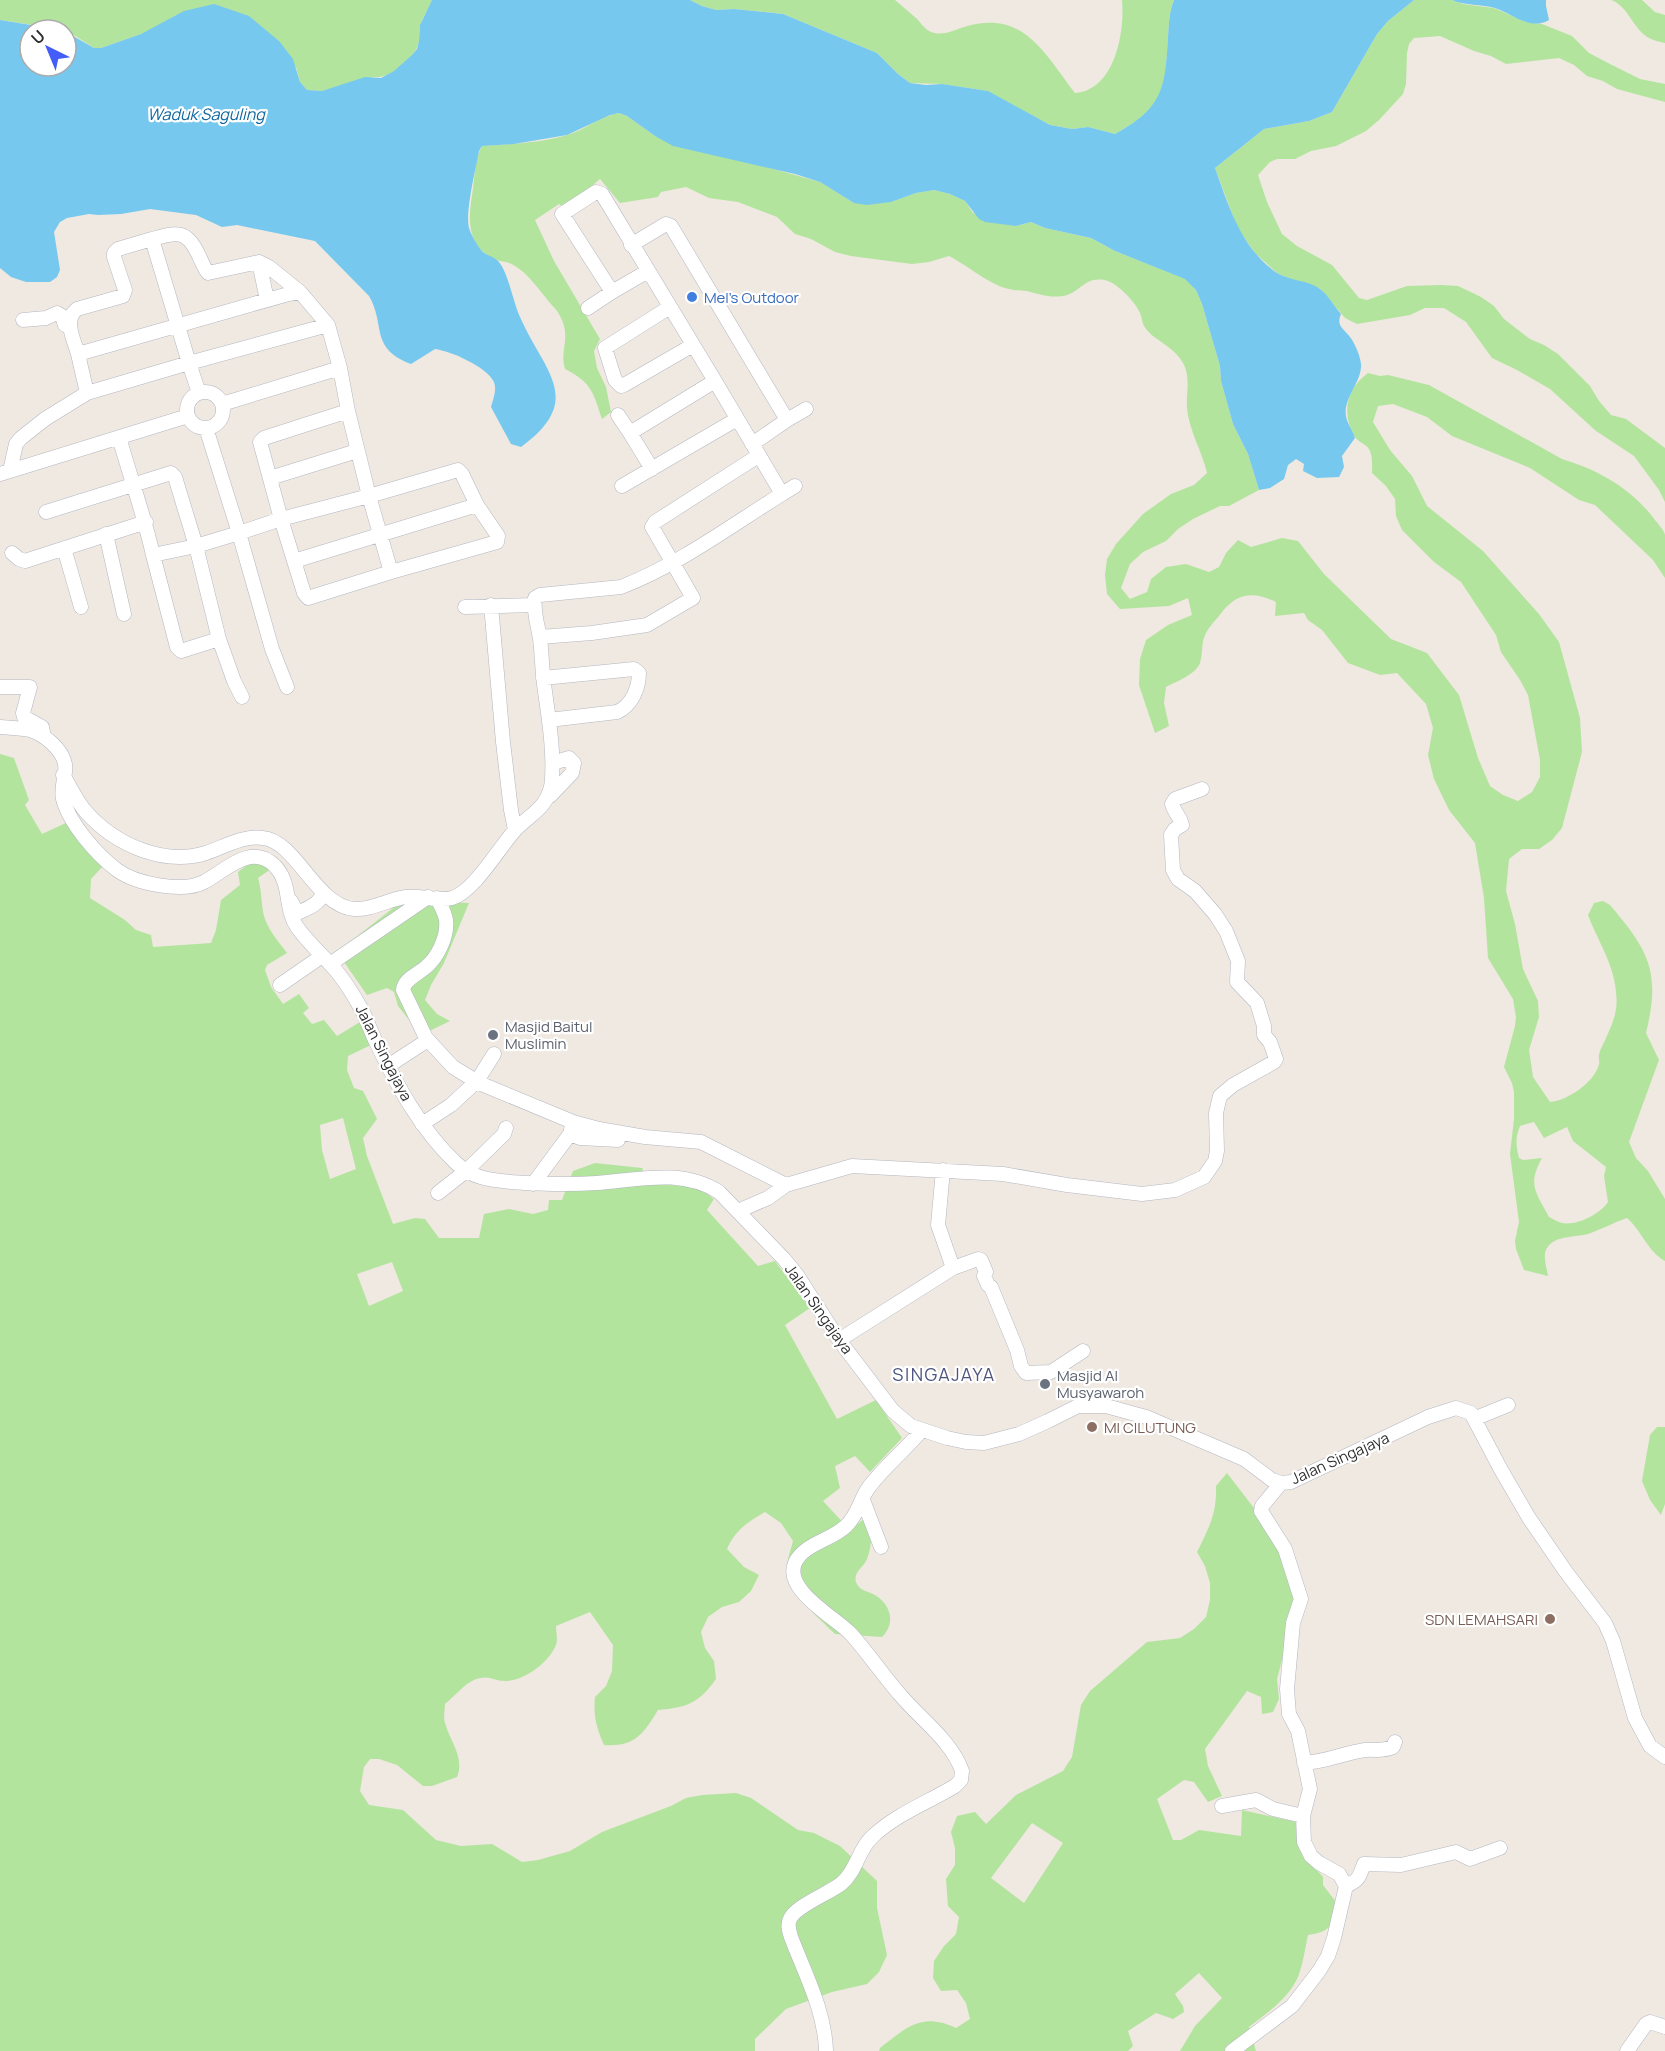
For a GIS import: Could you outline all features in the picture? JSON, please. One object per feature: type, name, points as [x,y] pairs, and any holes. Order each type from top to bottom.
[{"type":"street","points":[[612,292],[562,214],[596,192],[599,192],[648,271],[782,494]]},
{"type":"street","points":[[631,245],[666,224],[671,226],[787,420]]},
{"type":"street","points":[[87,393],[69,326],[71,314],[77,309],[123,296],[125,290],[114,257],[118,249],[173,233],[184,234],[196,248],[208,273],[259,262],[269,267],[300,292],[328,325],[340,368],[357,451],[391,572]]},
{"type":"street","points":[[152,239],[199,393]]},
{"type":"street","points":[[259,262],[267,300]]},
{"type":"street","points":[[588,308],[648,271]]},
{"type":"street","points":[[78,354],[300,292]]},
{"type":"street","points":[[670,307],[606,348],[615,380],[620,386],[624,385],[693,345]]},
{"type":"street","points":[[23,320],[46,318],[57,313],[62,316],[65,325],[69,326]]},
{"type":"street","points":[[5,473],[16,444],[21,438],[45,419],[87,393],[328,325]]},
{"type":"street","points":[[222,404],[340,368]]},
{"type":"street","points":[[630,432],[715,381]]},
{"type":"street","points":[[199,393],[215,395],[222,404],[223,415],[220,420],[206,428],[197,426],[188,416],[188,405],[199,393]]},
{"type":"street","points":[[540,637],[592,633],[647,625],[696,603],[653,530],[653,524],[755,450],[787,420],[806,408]]},
{"type":"street","points":[[153,555],[196,546],[281,519],[458,470],[477,505],[498,536],[497,542],[310,598],[304,593],[281,519],[260,444],[262,439],[348,411]]},
{"type":"street","points":[[618,415],[652,469]]},
{"type":"street","points":[[5,473],[188,416]]},
{"type":"street","points":[[622,486],[737,419]]},
{"type":"street","points":[[206,428],[272,649],[287,687]]},
{"type":"street","points":[[119,437],[146,522],[178,650],[219,639]]},
{"type":"street","points":[[270,478],[357,451]]},
{"type":"street","points":[[46,512],[171,473],[175,477],[196,546],[219,639],[242,697]]},
{"type":"street","points":[[543,804],[552,782],[553,763],[535,598],[538,595],[621,587],[673,562],[795,486]]},
{"type":"street","points":[[294,561],[477,505]]},
{"type":"street","points":[[12,553],[25,561],[146,522]]},
{"type":"street","points":[[106,534],[124,615]]},
{"type":"street","points":[[64,548],[81,607]]},
{"type":"street","points":[[491,605],[511,810],[515,830]]},
{"type":"street","points":[[465,607],[534,605]]},
{"type":"street","points":[[543,678],[634,669],[639,673],[639,680],[631,700],[624,709],[616,712],[549,720]]},
{"type":"street","name":"Jalan Singajaya","points":[[0,687],[30,687],[23,712],[24,717],[42,727],[44,737],[61,754],[65,768],[62,787],[70,818],[97,850],[116,869],[128,877],[166,886],[190,886],[204,882],[237,861],[257,857],[273,864],[285,881],[297,928],[326,960],[361,1007],[398,1086],[422,1124],[451,1158],[466,1171],[482,1179],[533,1184],[588,1184],[634,1178],[681,1178],[710,1186],[738,1211],[797,1275],[839,1340],[893,1411],[911,1426],[958,1441],[984,1443],[1019,1434],[1078,1406],[1115,1407],[1146,1417],[1244,1459],[1272,1480],[1281,1483],[1291,1482],[1437,1414],[1456,1408],[1471,1413],[1476,1418]]},
{"type":"street","points":[[0,727],[32,730],[44,737]]},
{"type":"street","points":[[63,775],[88,815],[122,840],[150,854],[166,856],[205,853],[245,839],[263,838],[286,849],[323,892],[346,907],[354,909],[379,905],[404,897],[451,898],[464,891],[515,830],[572,773],[574,763],[568,758],[553,763]]},
{"type":"street","points":[[738,1211],[768,1198],[786,1185],[852,1166],[1003,1174],[1142,1194],[1175,1190],[1193,1184],[1209,1173],[1217,1151],[1216,1113],[1220,1096],[1233,1085],[1276,1059],[1270,1042],[1264,1035],[1264,1026],[1257,1003],[1237,982],[1238,961],[1226,932],[1215,914],[1195,891],[1178,879],[1173,870],[1171,835],[1182,825],[1172,804],[1175,799],[1202,789]]},
{"type":"street","points":[[290,900],[297,912],[300,912],[318,902],[323,892]]},
{"type":"street","points":[[280,985],[432,898]]},
{"type":"street","points":[[432,898],[446,917],[446,927],[438,954],[429,965],[408,980],[403,990],[427,1040],[453,1067],[477,1082],[571,1128],[580,1138],[640,1142]]},
{"type":"street","points":[[388,1066],[427,1040]]},
{"type":"street","points":[[422,1124],[451,1106],[477,1082],[494,1054]]},
{"type":"street","points":[[438,1193],[466,1171],[504,1134],[506,1128]]},
{"type":"street","points":[[571,1128],[599,1129],[645,1137],[701,1142],[786,1185]]},
{"type":"street","points":[[533,1184],[571,1128]]},
{"type":"street","points":[[943,1170],[938,1225],[953,1268]]},
{"type":"street","points":[[839,1340],[953,1268],[974,1260],[981,1260],[986,1272],[985,1280],[991,1287],[1017,1350],[1022,1369],[1026,1373],[1051,1372],[1083,1351]]},
{"type":"street","points":[[1508,1405],[1476,1418],[1500,1468],[1529,1518],[1605,1623],[1613,1641],[1635,1718],[1650,1746],[1665,1757]]},
{"type":"street","points":[[826,2051],[817,2001],[791,1937],[790,1918],[796,1911],[825,1895],[850,1876],[864,1846],[872,1837],[895,1819],[955,1786],[961,1780],[963,1771],[948,1747],[903,1698],[850,1633],[817,1608],[801,1588],[793,1572],[797,1558],[848,1525],[868,1489],[922,1430]]},
{"type":"street","points":[[1232,2051],[1292,2006],[1319,1971],[1328,1956],[1334,1938],[1346,1886],[1339,1874],[1319,1863],[1308,1852],[1304,1842],[1303,1816],[1310,1789],[1298,1731],[1289,1714],[1287,1689],[1293,1623],[1300,1599],[1299,1591],[1285,1549],[1261,1514],[1262,1506],[1281,1483]]},
{"type":"street","points":[[863,1500],[881,1547]]},
{"type":"street","points":[[1304,1763],[1322,1762],[1344,1754],[1368,1750],[1383,1751],[1393,1747],[1395,1742]]},
{"type":"street","points":[[1222,1806],[1256,1800],[1273,1809],[1303,1816]]},
{"type":"street","points":[[1346,1886],[1362,1874],[1364,1864],[1401,1865],[1456,1852],[1470,1859],[1500,1848]]},
{"type":"street","points":[[1627,2051],[1646,2024],[1650,2022],[1665,2027]]},
{"type":"green space","points":[[0,0],[432,0],[421,23],[417,48],[402,66],[388,75],[322,91],[307,90],[300,82],[296,67],[176,15],[141,34],[101,48],[94,48],[78,38],[78,18],[18,18],[18,23],[0,20]]},
{"type":"green space","points":[[690,0],[895,0],[933,33],[947,33],[985,23],[1002,24],[1017,29],[1030,38],[1053,63],[1075,93],[1089,89],[1100,82],[1108,71],[1115,57],[1122,28],[1122,0],[1174,0],[1171,9],[1163,84],[1159,96],[1144,115],[1115,134],[1088,127],[1072,129],[1050,125],[987,91],[942,84],[910,83],[877,53],[783,14],[734,9],[716,10]]},
{"type":"green space","points":[[1414,0],[1452,0],[1463,4],[1494,8],[1526,22],[1542,24],[1572,36],[1589,53],[1610,64],[1640,79],[1665,84],[1665,102],[1617,89],[1587,76],[1574,65],[1559,58],[1506,64],[1440,36],[1414,38],[1409,44],[1407,53],[1406,84],[1403,94],[1379,120],[1366,131],[1336,146],[1311,151],[1295,159],[1277,159],[1270,162],[1258,175],[1267,202],[1282,234],[1297,246],[1332,265],[1359,298],[1367,300],[1407,286],[1458,286],[1494,306],[1504,319],[1530,339],[1558,354],[1590,386],[1611,415],[1626,419],[1665,448],[1665,502],[1634,456],[1596,431],[1550,389],[1492,358],[1466,322],[1444,308],[1425,308],[1410,315],[1357,324],[1345,318],[1320,289],[1277,273],[1256,254],[1238,230],[1215,168],[1264,129],[1309,121],[1332,112],[1377,34],[1388,21]]},
{"type":"green space","points":[[1611,0],[1642,0],[1655,12],[1665,15],[1665,43],[1645,35],[1622,8]]},
{"type":"green space","points":[[619,113],[627,116],[655,136],[820,182],[854,203],[891,202],[916,193],[934,190],[965,201],[973,213],[1016,226],[1031,222],[1045,228],[1091,238],[1115,251],[1186,279],[1196,290],[1202,304],[1220,366],[1221,381],[1233,424],[1248,454],[1259,490],[1229,506],[1220,506],[1193,519],[1166,541],[1143,552],[1130,564],[1121,588],[1130,599],[1147,592],[1151,579],[1166,567],[1186,564],[1209,572],[1219,567],[1226,553],[1238,540],[1251,547],[1282,538],[1298,541],[1324,574],[1391,639],[1427,653],[1459,695],[1478,758],[1490,786],[1518,801],[1532,792],[1540,777],[1540,760],[1528,695],[1501,652],[1496,635],[1461,582],[1434,562],[1402,530],[1396,516],[1395,499],[1386,486],[1372,473],[1372,458],[1369,449],[1356,439],[1348,420],[1348,402],[1351,394],[1368,373],[1388,375],[1429,385],[1562,459],[1602,475],[1625,490],[1646,509],[1665,535],[1665,578],[1653,560],[1595,505],[1579,500],[1530,468],[1452,436],[1427,417],[1393,404],[1378,406],[1373,422],[1390,450],[1412,476],[1427,506],[1483,551],[1539,614],[1559,642],[1580,718],[1582,752],[1562,828],[1552,840],[1539,849],[1522,849],[1509,859],[1506,891],[1523,969],[1538,1001],[1539,1017],[1529,1050],[1533,1077],[1550,1102],[1572,1094],[1586,1084],[1596,1071],[1617,1003],[1612,971],[1588,915],[1594,903],[1603,901],[1610,905],[1634,936],[1648,963],[1651,978],[1652,994],[1646,1033],[1659,1060],[1629,1142],[1636,1158],[1648,1171],[1665,1199],[1665,1261],[1654,1252],[1627,1218],[1586,1235],[1556,1240],[1547,1248],[1545,1254],[1548,1276],[1524,1270],[1515,1241],[1519,1222],[1510,1154],[1514,1092],[1504,1067],[1515,1026],[1513,999],[1488,958],[1484,898],[1475,843],[1449,810],[1434,779],[1428,755],[1433,728],[1426,704],[1397,673],[1380,675],[1348,663],[1322,630],[1308,620],[1304,613],[1275,616],[1276,602],[1259,596],[1244,596],[1231,603],[1208,630],[1198,667],[1166,687],[1164,703],[1169,726],[1155,733],[1139,685],[1140,659],[1146,640],[1168,625],[1192,615],[1188,598],[1169,606],[1120,609],[1107,594],[1105,575],[1107,559],[1116,544],[1143,514],[1171,494],[1194,485],[1207,473],[1188,416],[1188,379],[1183,363],[1174,352],[1148,331],[1138,309],[1127,295],[1112,283],[1100,280],[1088,282],[1063,296],[1011,290],[995,284],[949,256],[912,264],[851,256],[835,252],[811,239],[795,234],[777,217],[738,202],[709,198],[686,187],[661,192],[658,197],[620,203],[600,179],[593,185],[593,188],[563,207],[559,204],[535,220],[554,261],[600,339],[594,351],[597,368],[606,387],[611,412],[602,419],[590,389],[581,379],[565,369],[563,356],[565,331],[559,314],[520,269],[487,255],[480,249],[472,233],[470,215],[476,163],[482,146],[557,138],[574,133]],"holes":[[[1534,1122],[1544,1138],[1567,1127],[1573,1141],[1606,1167],[1604,1176],[1608,1202],[1600,1211],[1574,1223],[1562,1223],[1549,1217],[1537,1194],[1534,1182],[1537,1167],[1542,1158],[1523,1160],[1519,1158],[1517,1146],[1520,1126]]]},
{"type":"green space","points":[[0,754],[14,758],[29,800],[25,805],[42,834],[68,822],[105,864],[91,879],[90,898],[125,920],[136,930],[151,935],[153,947],[211,943],[216,930],[221,900],[240,885],[238,872],[251,862],[264,863],[271,869],[258,878],[263,911],[271,931],[287,953],[267,965],[265,970],[271,987],[283,1004],[299,994],[309,1008],[303,1013],[312,1024],[324,1020],[337,1036],[360,1022],[371,1045],[348,1056],[347,1070],[354,1088],[363,1091],[377,1119],[363,1138],[367,1156],[393,1224],[415,1218],[425,1219],[439,1238],[479,1238],[484,1214],[509,1209],[533,1214],[548,1210],[549,1200],[562,1200],[573,1171],[595,1163],[642,1168],[649,1185],[683,1186],[699,1190],[714,1199],[707,1210],[758,1266],[775,1261],[810,1308],[785,1325],[837,1419],[876,1400],[902,1438],[870,1472],[855,1456],[835,1466],[840,1488],[823,1501],[850,1530],[865,1518],[871,1540],[870,1547],[866,1562],[855,1578],[859,1587],[875,1595],[888,1609],[889,1626],[882,1637],[835,1634],[812,1611],[791,1584],[788,1574],[787,1562],[793,1541],[781,1523],[765,1512],[743,1527],[734,1536],[727,1549],[744,1567],[759,1575],[751,1591],[739,1602],[722,1607],[708,1617],[701,1632],[705,1648],[714,1661],[716,1679],[698,1698],[677,1708],[658,1710],[637,1738],[623,1744],[604,1745],[596,1722],[595,1697],[606,1686],[612,1671],[613,1645],[590,1612],[556,1626],[557,1643],[553,1651],[542,1664],[528,1674],[505,1681],[479,1678],[470,1682],[445,1704],[444,1721],[458,1756],[457,1777],[432,1786],[423,1786],[397,1765],[379,1759],[370,1759],[364,1767],[360,1791],[369,1805],[403,1810],[436,1840],[461,1846],[492,1844],[522,1862],[570,1851],[602,1832],[686,1798],[736,1793],[751,1798],[798,1830],[814,1833],[840,1846],[877,1881],[877,1908],[887,1955],[879,1972],[867,1984],[832,1992],[786,2009],[755,2039],[755,2051],[0,2051]],"holes":[[[343,1118],[356,1169],[330,1179],[322,1150],[320,1125]],[[392,1262],[403,1291],[369,1306],[357,1274]]]},
{"type":"green space","points":[[402,901],[469,903],[444,963],[425,1000],[437,1014],[450,1021],[421,1035],[398,1006],[394,992],[387,988],[367,995],[337,952]]},
{"type":"green space","points":[[1657,1427],[1665,1427],[1665,1504],[1661,1515],[1650,1500],[1642,1481],[1650,1435]]},
{"type":"green space","points":[[1227,1473],[1257,1512],[1284,1560],[1296,1593],[1291,1626],[1277,1679],[1279,1699],[1273,1712],[1262,1714],[1261,1697],[1247,1691],[1205,1749],[1208,1766],[1222,1796],[1208,1802],[1194,1782],[1184,1780],[1157,1799],[1173,1840],[1181,1840],[1199,1830],[1241,1836],[1242,1810],[1296,1822],[1302,1853],[1323,1877],[1323,1885],[1336,1902],[1330,1926],[1308,1935],[1301,1967],[1294,1985],[1277,2005],[1249,2027],[1256,2051],[1180,2051],[1195,2026],[1222,1998],[1199,1973],[1175,1994],[1184,2012],[1173,2019],[1156,2013],[1128,2031],[1133,2046],[1128,2051],[879,2051],[898,2034],[915,2024],[934,2021],[956,2028],[970,2019],[966,2003],[957,1990],[941,1991],[933,1978],[934,1961],[956,1934],[959,1917],[948,1906],[946,1879],[955,1865],[955,1848],[951,1832],[957,1816],[975,1812],[986,1824],[1016,1795],[1063,1771],[1072,1757],[1081,1705],[1090,1691],[1147,1642],[1180,1638],[1206,1617],[1210,1600],[1210,1583],[1205,1566],[1197,1552],[1211,1520],[1216,1486]],"holes":[[[1032,1823],[1063,1843],[1024,1903],[991,1878]]]},
{"type":"water","name":"Waduk Saguling","points":[[432,0],[690,0],[716,10],[734,9],[783,14],[877,53],[910,83],[942,84],[988,91],[1050,125],[1072,129],[1088,127],[1115,134],[1152,106],[1163,84],[1171,9],[1174,0],[1414,0],[1388,21],[1377,34],[1332,112],[1309,121],[1264,129],[1215,168],[1238,226],[1254,252],[1277,273],[1323,291],[1341,314],[1340,324],[1358,352],[1361,364],[1360,373],[1346,410],[1347,419],[1355,438],[1342,456],[1344,467],[1339,477],[1317,478],[1303,471],[1304,464],[1296,459],[1288,465],[1284,479],[1270,488],[1259,490],[1248,454],[1233,424],[1221,381],[1220,366],[1202,304],[1196,290],[1185,279],[1115,251],[1091,238],[1045,228],[1031,222],[1016,226],[985,222],[979,219],[965,201],[934,190],[916,193],[891,202],[867,205],[854,203],[820,182],[795,174],[673,146],[619,113],[567,135],[514,144],[482,146],[479,151],[470,201],[469,228],[481,250],[497,260],[502,267],[520,317],[548,370],[556,399],[552,414],[541,430],[521,447],[511,444],[491,407],[495,388],[490,376],[459,356],[442,350],[435,349],[411,364],[398,358],[389,351],[384,343],[369,296],[315,241],[237,225],[222,227],[196,215],[150,209],[121,214],[89,214],[67,218],[60,222],[54,232],[60,270],[57,277],[50,282],[26,282],[11,277],[0,268],[0,20],[18,23],[18,78],[78,78],[78,39],[94,48],[101,48],[141,34],[184,11],[214,4],[249,16],[279,41],[293,59],[300,82],[307,90],[322,91],[365,77],[381,78],[394,71],[417,49],[420,25]]},
{"type":"water","points":[[1452,0],[1546,0],[1549,20],[1535,24],[1528,23],[1495,8]]},
{"type":"place","name":"Mel's Outdoor","points":[[692,297]]},
{"type":"place","name":"Masjid Baitul Muslimin","points":[[493,1035]]},
{"type":"place","name":"Masjid Al Musyawaroh","points":[[1045,1384]]},
{"type":"place","name":"MI CILUTUNG","points":[[1092,1427]]},
{"type":"place","name":"SDN LEMAHSARI","points":[[1550,1619]]},
{"type":"district","name":"SINGAJAYA","points":[[944,1374]]}]
